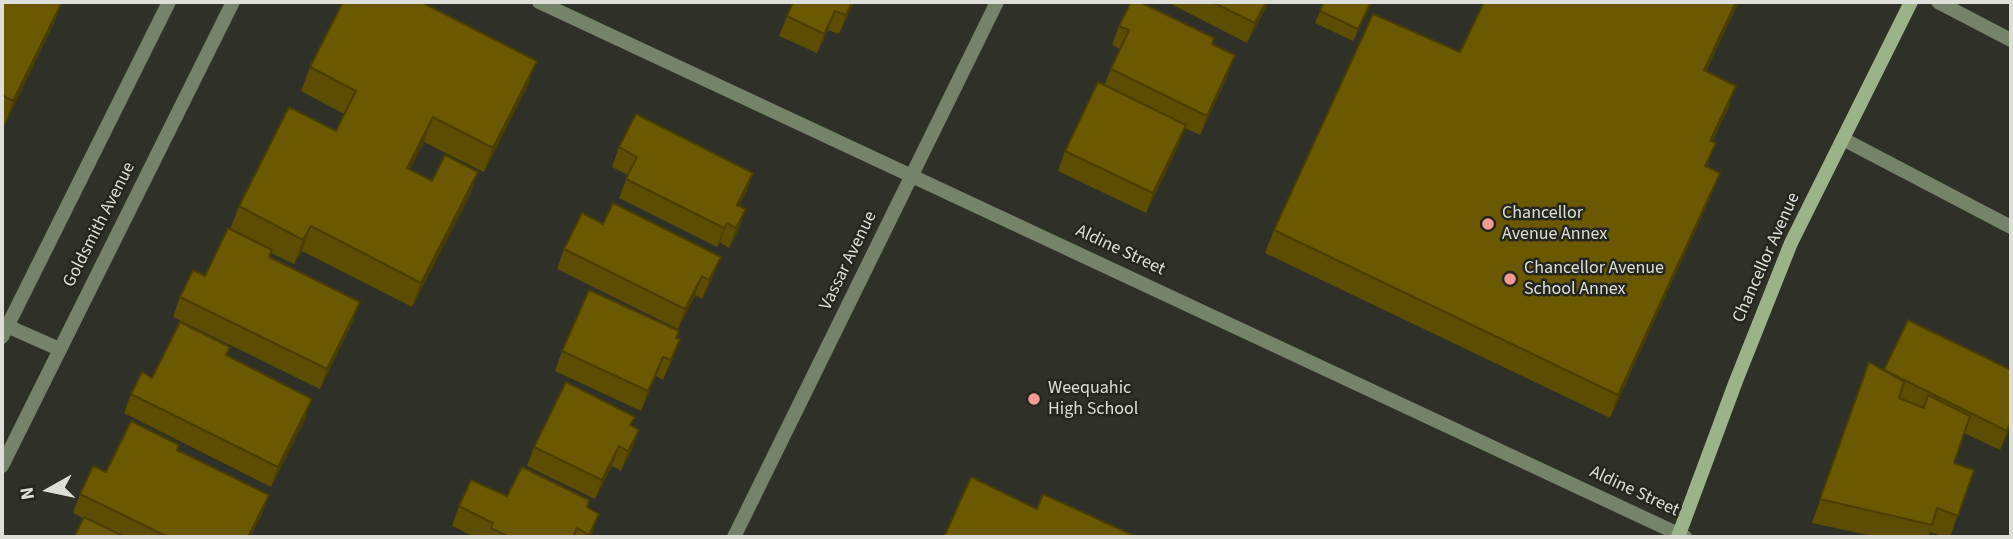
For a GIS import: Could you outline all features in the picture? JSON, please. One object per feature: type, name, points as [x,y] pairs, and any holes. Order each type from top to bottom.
[{"type":"main road","name":"Chancellor Avenue","points":[[1681,536],[1736,381],[1791,243],[1911,2]]},
{"type":"street","points":[[59,349],[4,332],[169,2]]},
{"type":"street","name":"Goldsmith Avenue","points":[[2,466],[233,2]]},
{"type":"street","name":"Aldine Street","points":[[539,2],[1681,536]]},
{"type":"street","name":"Vassar Avenue","points":[[734,537],[997,2]]},
{"type":"street","points":[[1938,2],[2011,40]]},
{"type":"street","points":[[1843,139],[2011,227]]},
{"type":"building","points":[[2,2],[62,2],[13,101],[2,95]]},
{"type":"building","points":[[343,2],[421,2],[537,61],[493,148],[433,117],[407,168],[432,181],[445,155],[478,172],[421,283],[311,226],[303,240],[239,206],[289,107],[336,131],[356,91],[310,67]]},
{"type":"building","points":[[793,2],[852,2],[846,15],[835,11],[824,34],[787,16]]},
{"type":"building","points":[[1131,2],[1140,2],[1214,38],[1212,44],[1235,55],[1207,116],[1111,69],[1129,30],[1119,26]]},
{"type":"building","points":[[1212,2],[1266,2],[1255,23]]},
{"type":"building","points":[[1324,2],[1371,2],[1358,29],[1320,11]]},
{"type":"building","name":"Chancellor Avenue Annex","points":[[1484,2],[1736,2],[1704,70],[1736,86],[1710,141],[1716,143],[1705,166],[1720,173],[1618,395],[1274,230],[1373,14],[1460,52]]},
{"type":"building","points":[[1098,82],[1186,125],[1153,193],[1065,151]]},
{"type":"building","points":[[636,114],[753,173],[737,205],[746,209],[736,228],[727,223],[724,228],[626,179],[637,157],[619,147]]},
{"type":"building","points":[[613,203],[721,257],[709,280],[702,276],[685,309],[564,249],[582,213],[603,224]]},
{"type":"building","points":[[228,228],[272,250],[269,257],[360,302],[327,369],[180,297],[193,270],[205,276]]},
{"type":"building","points":[[589,290],[679,331],[676,338],[680,339],[671,360],[663,357],[648,391],[562,351]]},
{"type":"building","points":[[1908,320],[2011,370],[2011,422],[2007,431],[1884,370]]},
{"type":"building","points":[[180,322],[230,347],[226,355],[312,399],[278,467],[131,394],[142,372],[152,378]]},
{"type":"building","points":[[1869,362],[1904,382],[1899,398],[1924,408],[1928,395],[1970,416],[1954,463],[1974,470],[1958,516],[1937,508],[1932,525],[1820,499]]},
{"type":"building","points":[[566,382],[635,417],[630,425],[639,430],[628,451],[619,446],[602,480],[534,447]]},
{"type":"building","points":[[131,421],[179,445],[177,450],[269,495],[248,537],[168,537],[80,494],[93,466],[106,472]]},
{"type":"building","points":[[522,467],[589,500],[587,507],[599,514],[589,535],[577,528],[573,537],[509,537],[491,528],[493,523],[459,506],[471,480],[507,496]]},
{"type":"building","points":[[971,477],[1037,509],[1043,494],[1137,537],[944,537]]},
{"type":"building","points":[[84,517],[125,537],[74,537]]},
{"type":"place","name":"Chancellor Avenue Annex","points":[[1488,224]]},
{"type":"place","name":"Chancellor Avenue School Annex","points":[[1510,279]]},
{"type":"place","name":"Weequahic High School","points":[[1034,399]]}]
